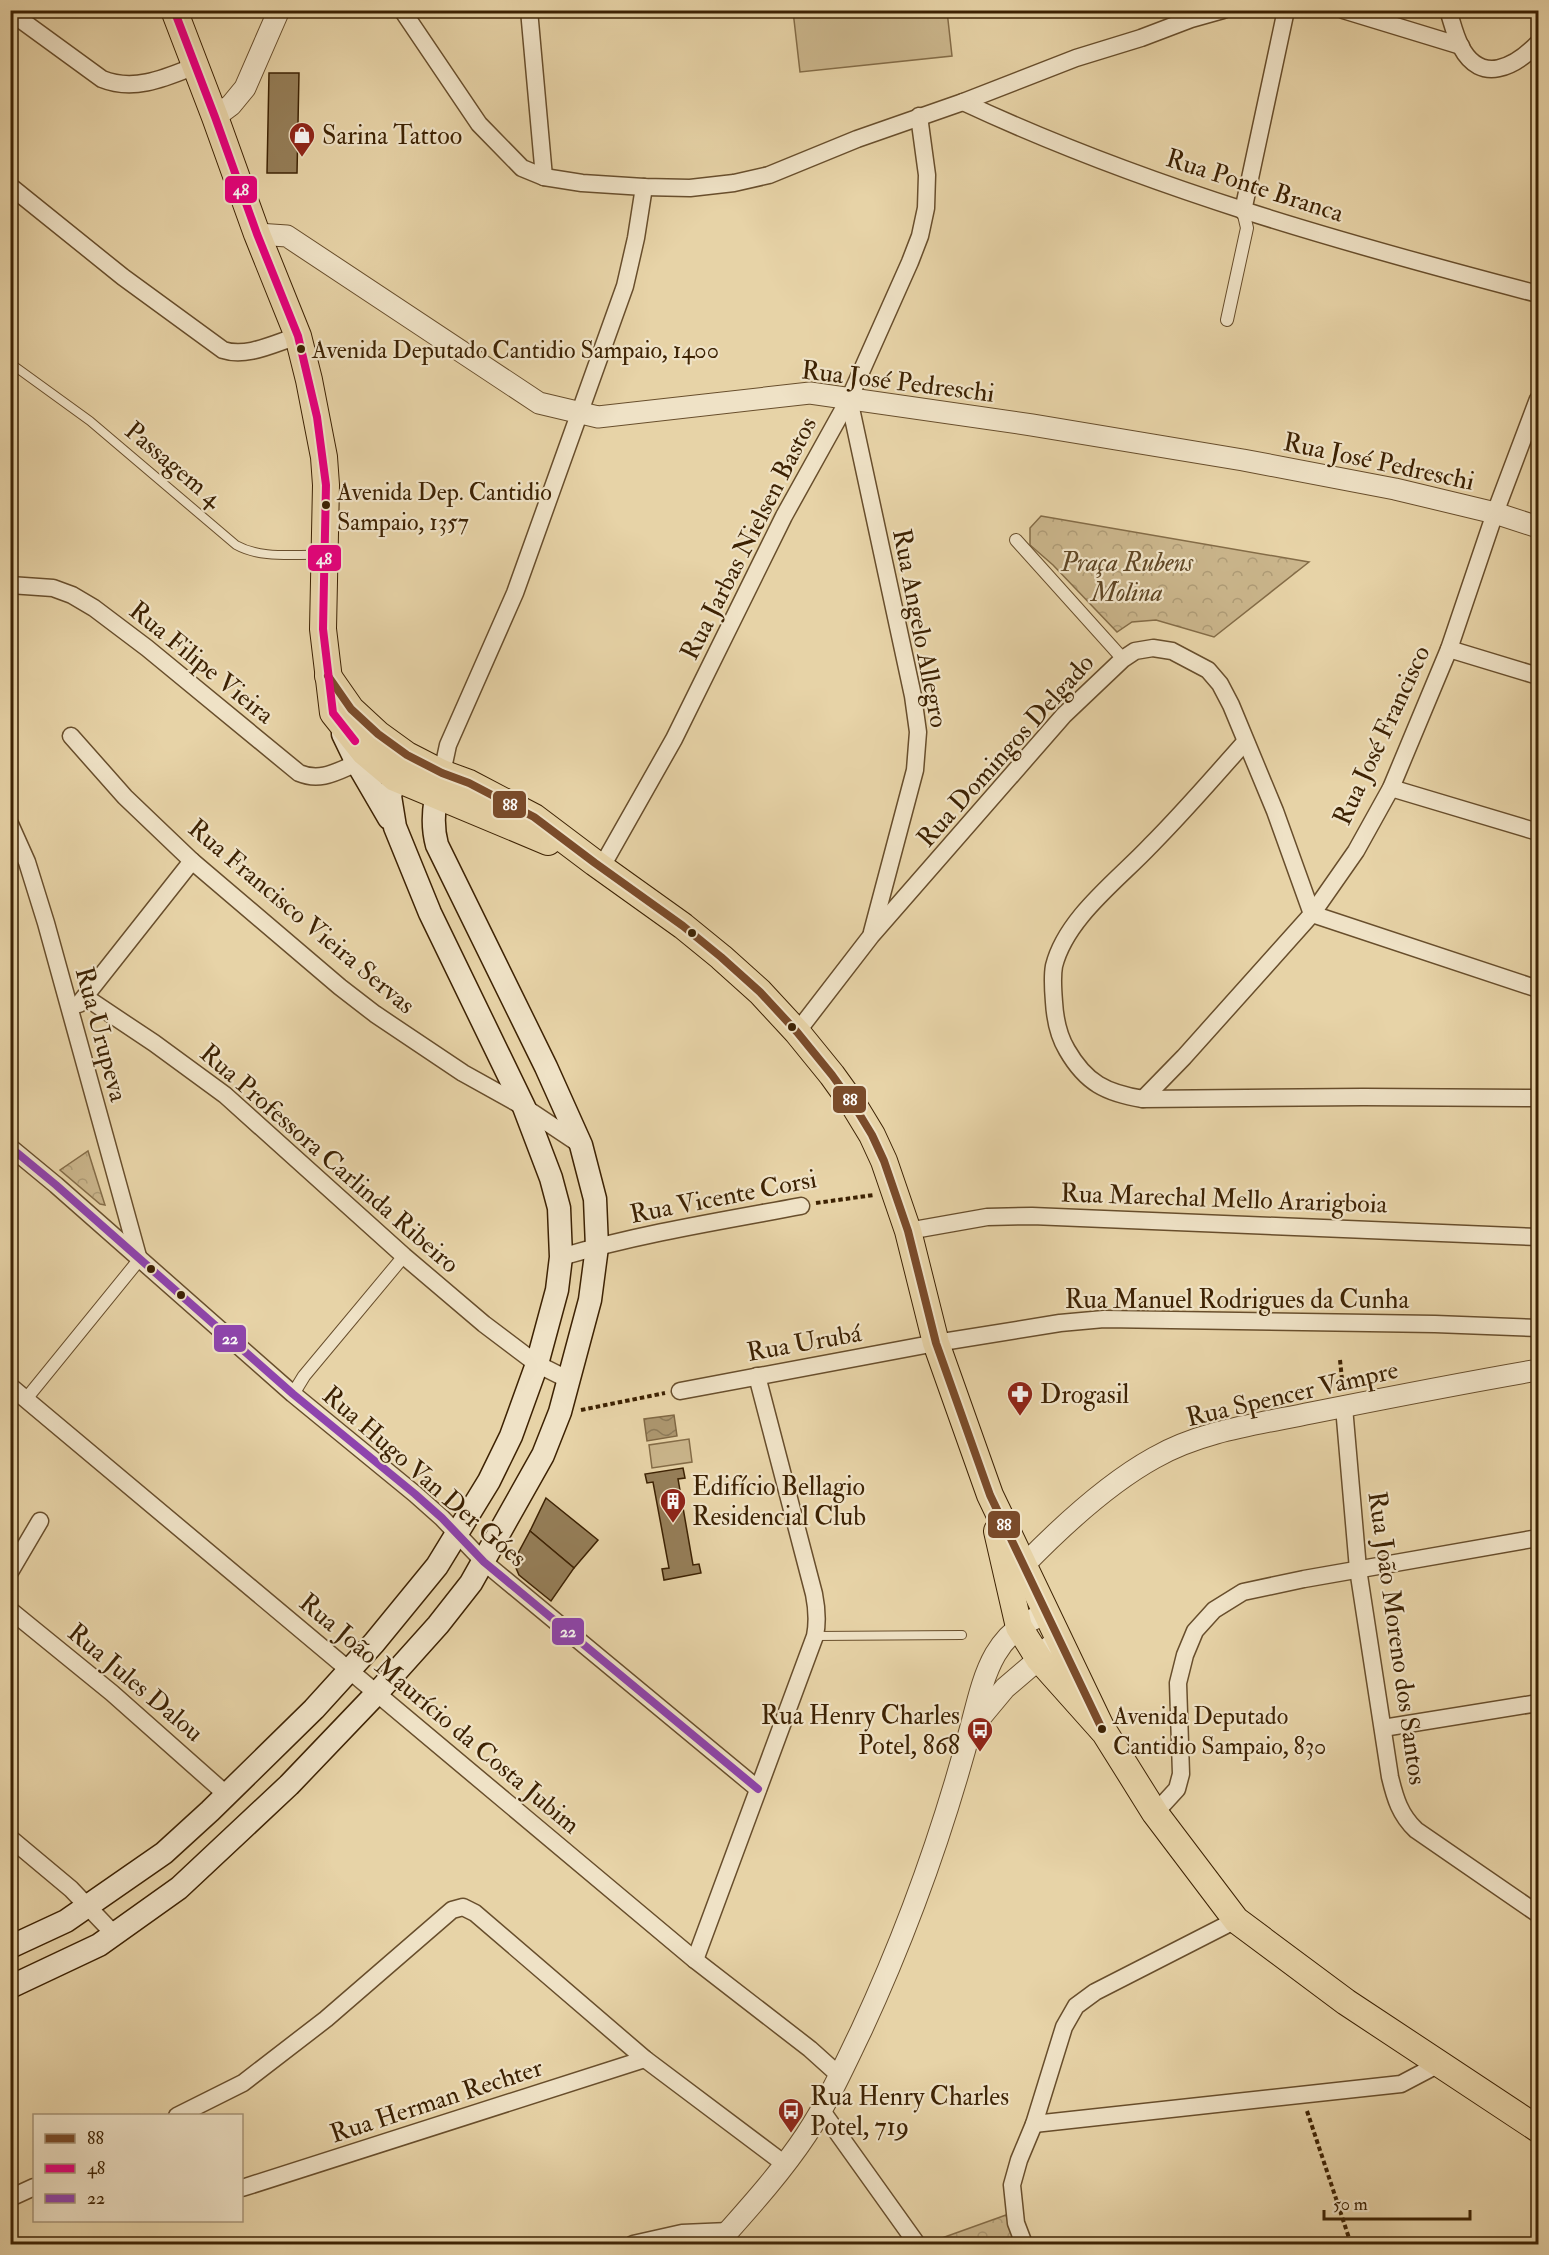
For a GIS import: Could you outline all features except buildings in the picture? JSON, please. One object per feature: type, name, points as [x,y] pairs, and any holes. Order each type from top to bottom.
[{"type":"main road","points":[[10,1947],[66,1921],[164,1853],[315,1709],[437,1566],[489,1480],[511,1436],[537,1364],[557,1290],[561,1257],[559,1208],[551,1178],[524,1107],[430,913],[395,827],[357,763],[333,713],[323,629],[326,484],[324,457],[298,336],[257,234],[174,10]]},
{"type":"main road","points":[[328,676],[351,709],[366,724],[407,755],[439,784]]},
{"type":"main road","points":[[333,713],[364,752],[395,778],[439,784],[469,783],[534,817],[598,866],[674,919],[721,957],[797,1032],[855,1107],[872,1136],[908,1231],[936,1343],[990,1495],[1102,1729],[1155,1813],[1236,1920],[1346,2002],[1539,2129]]},
{"type":"main road","points":[[395,827],[390,802],[395,778],[407,755]]},
{"type":"main road","points":[[10,1987],[99,1945],[179,1888],[289,1785],[377,1693],[466,1590],[543,1455],[560,1412],[590,1300],[597,1247],[595,1199],[581,1145],[546,1067],[437,845],[434,832],[439,784]]},
{"type":"main road","points":[[990,1495],[1019,1627],[1039,1659],[1102,1729]]},
{"type":"street","points":[[215,117],[231,105],[245,88],[279,10]]},
{"type":"street","points":[[402,10],[479,124],[522,168],[544,177],[582,183],[690,188],[734,183],[769,175],[1076,58],[1223,10]]},
{"type":"street","points":[[529,10],[544,177]]},
{"type":"street","points":[[1227,320],[1247,228],[1243,212],[1286,10]]},
{"type":"street","points":[[1343,10],[1461,46]]},
{"type":"street","points":[[1448,10],[1461,46],[1470,60],[1481,67],[1496,70],[1512,65],[1539,43]]},
{"type":"street","points":[[10,12],[102,79],[113,83],[142,84],[195,66]]},
{"type":"street","name":"Rua Ponte Branca","points":[[963,102],[1009,124],[1243,212],[1445,270],[1539,294]]},
{"type":"street","name":"Rua Jarbas Nielsen Bastos","points":[[598,866],[674,739],[784,516],[849,399],[920,236],[926,208],[927,175],[919,116]]},
{"type":"street","points":[[10,186],[123,277],[223,350],[234,354],[245,353],[298,336]]},
{"type":"street","points":[[439,784],[448,745],[515,593],[624,286],[636,238],[644,187]]},
{"type":"street","name":"Rua José Pedreschi","points":[[257,234],[287,236],[539,403],[579,413],[597,417],[810,393],[1032,425],[1243,460],[1395,489],[1495,513],[1539,527]]},
{"type":"street","name":"Rua Angelo Allegro","points":[[849,399],[913,696],[918,732],[915,770],[871,936]]},
{"type":"street","name":"Rua José Francisco","points":[[1143,1100],[1312,914],[1356,850],[1391,788],[1449,649],[1495,513],[1539,399]]},
{"type":"street","points":[[1016,540],[1123,659]]},
{"type":"street","name":"Rua Filipe Vieira","points":[[10,585],[53,588],[72,595],[94,608],[147,648],[299,773],[311,778],[323,777],[357,763]]},
{"type":"street","name":"Rua Domingos Delgado","points":[[797,1032],[871,936],[1064,715],[1134,651],[1153,648],[1172,651],[1208,670],[1220,684],[1275,811],[1312,914]]},
{"type":"street","points":[[1449,649],[1539,676]]},
{"type":"street","name":"Rua Francisco Vieira Servas","points":[[71,736],[125,797],[192,861],[316,967],[375,1014],[463,1073],[524,1107],[581,1145]]},
{"type":"street","points":[[1245,742],[1152,845],[1085,911],[1063,942],[1054,966],[1055,1018],[1061,1040],[1087,1077],[1100,1088],[1120,1096],[1143,1100],[1363,1096],[1539,1098]]},
{"type":"street","points":[[1391,788],[1539,832]]},
{"type":"street","name":"Rua Urupeva","points":[[10,824],[30,872],[139,1260]]},
{"type":"street","points":[[70,1015],[192,861]]},
{"type":"street","points":[[1312,914],[1539,988]]},
{"type":"street","name":"Rua Professora Carlinda Ribeiro","points":[[85,997],[154,1043],[225,1095],[404,1256],[537,1364],[569,1380]]},
{"type":"street","name":"Rua Hugo Van Der Góes","points":[[10,1147],[293,1394],[415,1494],[484,1562],[758,1789]]},
{"type":"street","name":"Rua Vicente Corsi","points":[[561,1257],[597,1247],[801,1206]]},
{"type":"street","name":"Rua Marechal Mello Ararigboia","points":[[908,1231],[987,1217],[1032,1216],[1539,1237]]},
{"type":"street","points":[[293,1394],[304,1376],[404,1256]]},
{"type":"street","points":[[26,1399],[139,1260]]},
{"type":"street","name":"Rua Manuel Rodrigues da Cunha","points":[[936,1343],[1060,1323],[1104,1319],[1435,1324],[1539,1328]]},
{"type":"street","name":"Rua Urubá","points":[[680,1390],[936,1343]]},
{"type":"street","name":"Rua Spencer Vampre","points":[[1024,1565],[1102,1495],[1154,1457],[1189,1442],[1229,1430],[1539,1370]]},
{"type":"street","points":[[695,1960],[815,1636],[817,1611],[757,1376]]},
{"type":"street","name":"Rua João Maurício da Costa Jubim","points":[[10,1386],[695,1960],[810,2049],[840,2076]]},
{"type":"street","name":"Rua João Moreno dos Santos","points":[[1344,1407],[1358,1569],[1397,1805],[1416,1830],[1539,1914]]},
{"type":"street","points":[[10,1572],[40,1521]]},
{"type":"street","points":[[1155,1813],[1177,1789],[1181,1774],[1178,1683],[1185,1654],[1195,1631],[1214,1610],[1243,1592],[1358,1569],[1539,1538]]},
{"type":"street","name":"Rua Jules Dalou","points":[[10,1610],[112,1693],[227,1795]]},
{"type":"street","points":[[633,2244],[682,2233],[723,2238],[786,2165],[822,2111],[886,1977],[931,1861],[970,1731],[992,1660],[1003,1641],[1019,1627],[1035,1618],[1052,1623],[1046,1651],[1005,1688],[970,1731]]},
{"type":"street","points":[[1383,1728],[1539,1703]]},
{"type":"street","points":[[10,1838],[71,1889],[114,1934]]},
{"type":"street","points":[[179,2114],[243,2083],[326,2019],[456,1907],[463,1907],[475,1913],[645,2059],[786,2165]]},
{"type":"street","points":[[1024,2244],[1016,2223],[1012,2185],[1019,2160],[1034,2124],[1064,2027],[1076,2006],[1095,1992],[1236,1920]]},
{"type":"street","name":"Rua Herman Rechter","points":[[243,2188],[645,2059]]},
{"type":"street","points":[[1034,2124],[1401,2084],[1439,2064]]},
{"type":"street","points":[[822,2111],[917,2244]]},
{"type":"street","points":[[10,2198],[33,2187]]},
{"type":"lane","name":"Passagem 4","points":[[10,363],[90,421],[236,545],[257,553],[325,555]]},
{"type":"lane","points":[[815,1636],[962,1635]]},
{"type":"path","name":"Rua Vicente Corsi","points":[[801,1206],[895,1192]]},
{"type":"path","points":[[1340,1360],[1344,1407]]},
{"type":"path","points":[[560,1412],[583,1410],[680,1390]]},
{"type":"path","points":[[1302,2093],[1351,2244]]},
{"type":"green space","points":[[793,11],[947,11],[952,56],[800,72]]},
{"type":"green space","name":"Praça Rubens Molina","points":[[1041,516],[1309,562],[1214,637],[1156,620],[1132,622],[1117,632],[1053,565],[1030,545],[1030,528]]},
{"type":"green space","points":[[88,1151],[105,1205],[100,1204],[60,1170]]},
{"type":"green space","points":[[689,1439],[692,1462],[652,1468],[649,1445]]},
{"type":"green space","points":[[1006,2215],[1016,2244],[928,2243]]},
{"type":"water","points":[[674,1415],[677,1436],[647,1441],[644,1419]]},
{"type":"transit line","name":"48","points":[[174,10],[257,234],[298,336],[317,417],[326,485],[323,629],[333,713],[355,741]]},
{"type":"transit line","name":"88","points":[[328,676],[351,709],[378,734],[407,755],[442,773],[469,783],[534,817],[683,926],[760,992],[832,1075],[872,1135],[884,1161],[908,1231],[936,1343],[990,1495],[1102,1729]]},
{"type":"transit line","name":"22","points":[[10,1147],[293,1394],[415,1494],[442,1518],[484,1562],[758,1789]]},
{"type":"place","name":"Sarina Tattoo","points":[[302,158]]},
{"type":"place","name":"Avenida Deputado Cantidio Sampaio, 1400","points":[[301,349]]},
{"type":"place","name":"Avenida Dep. Cantidio Sampaio, 1357","points":[[326,505]]},
{"type":"place","name":"Drogasil","points":[[1020,1417]]},
{"type":"place","name":"Edifício Bellagio Residencial Club","points":[[673,1524]]},
{"type":"place","name":"Avenida Deputado Cantidio Sampaio, 830","points":[[1102,1729]]},
{"type":"place","name":"Rua Henry Charles Potel, 868","points":[[980,1753]]},
{"type":"place","name":"Rua Henry Charles Potel, 719","points":[[791,2134]]}]
